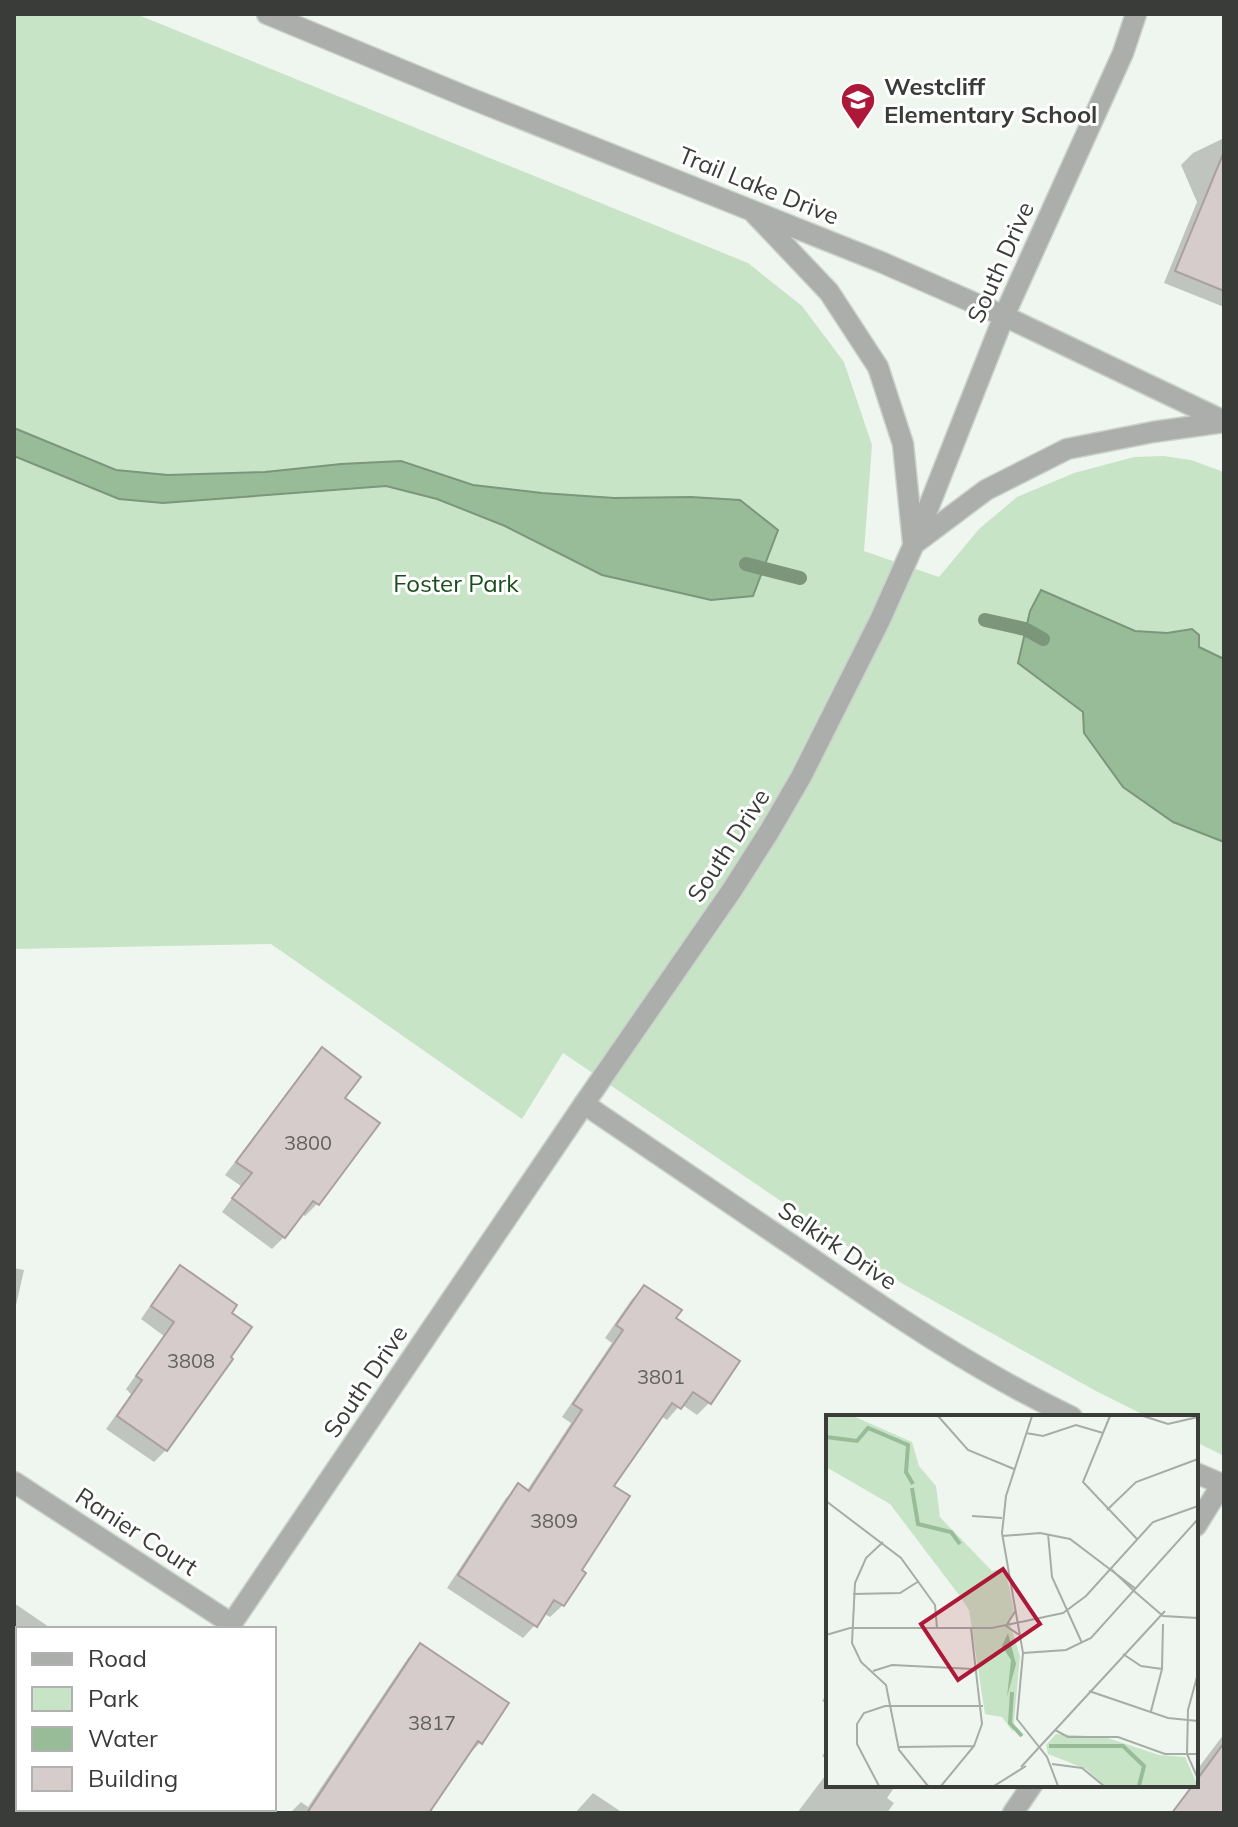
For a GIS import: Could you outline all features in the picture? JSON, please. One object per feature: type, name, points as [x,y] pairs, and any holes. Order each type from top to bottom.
[{"type":"street","name":"Trail Lake Drive","points":[[267,14],[881,262],[1004,316],[1224,421]]},
{"type":"street","name":"South Drive","points":[[230,1626],[769,832],[801,777],[874,634],[914,544],[1004,316],[1123,53],[1136,14]]},
{"type":"street","points":[[750,208],[829,292],[878,367],[903,444],[914,544]]},
{"type":"street","points":[[914,544],[986,490],[1067,449],[1224,421]]},
{"type":"street","name":"Selkirk Drive","points":[[584,1104],[903,1321],[1037,1401],[1068,1415]]},
{"type":"street","points":[[1198,1474],[1223,1484],[1198,1523]]},
{"type":"street","name":"Ranier Court","points":[[14,1482],[230,1626]]},
{"type":"street","points":[[1013,1813],[1031,1787]]},
{"type":"green space","name":"Foster Park","points":[[14,14],[136,14],[748,263],[802,306],[844,362],[872,445],[864,551],[939,577],[979,529],[1017,497],[1074,473],[1134,457],[1163,456],[1191,460],[1224,472],[1224,1456],[1198,1443],[1198,1415],[1144,1415],[903,1284],[563,1053],[522,1119],[271,944],[14,949]]},
{"type":"water","points":[[14,428],[116,470],[168,475],[265,472],[401,461],[473,485],[542,493],[614,498],[740,500],[778,530],[753,596],[711,600],[602,575],[505,526],[437,499],[386,486],[163,503],[119,499],[14,456]]},
{"type":"water","points":[[1041,590],[1135,631],[1167,633],[1192,629],[1199,635],[1199,647],[1224,659],[1224,842],[1173,822],[1123,787],[1084,733],[1083,712],[1018,663],[1030,611]]},
{"type":"building","points":[[1224,154],[1224,291],[1175,271]]},
{"type":"building","points":[[322,1047],[361,1077],[345,1098],[380,1123],[319,1205],[313,1201],[285,1238],[232,1198],[252,1173],[236,1162]]},
{"type":"building","points":[[180,1265],[237,1305],[232,1313],[252,1327],[231,1357],[233,1359],[167,1451],[117,1416],[142,1380],[136,1376],[174,1322],[151,1306]]},
{"type":"building","points":[[644,1285],[682,1310],[676,1318],[740,1361],[711,1404],[693,1392],[681,1409],[672,1403],[614,1486],[630,1496],[582,1570],[586,1573],[564,1606],[554,1600],[537,1627],[458,1575],[518,1483],[529,1491],[582,1410],[573,1404],[623,1330],[616,1325]]},
{"type":"building","points":[[420,1643],[509,1703],[482,1744],[478,1741],[429,1813],[307,1813]]},
{"type":"building","points":[[1224,1743],[1224,1813],[1172,1813],[1192,1787],[1198,1787],[1198,1778]]},
{"type":"waterway","points":[[746,564],[800,578]]},
{"type":"waterway","points":[[985,620],[1025,629],[1043,639]]},
{"type":"place","name":"Westcliff Elementary School","points":[[858,131]]}]
